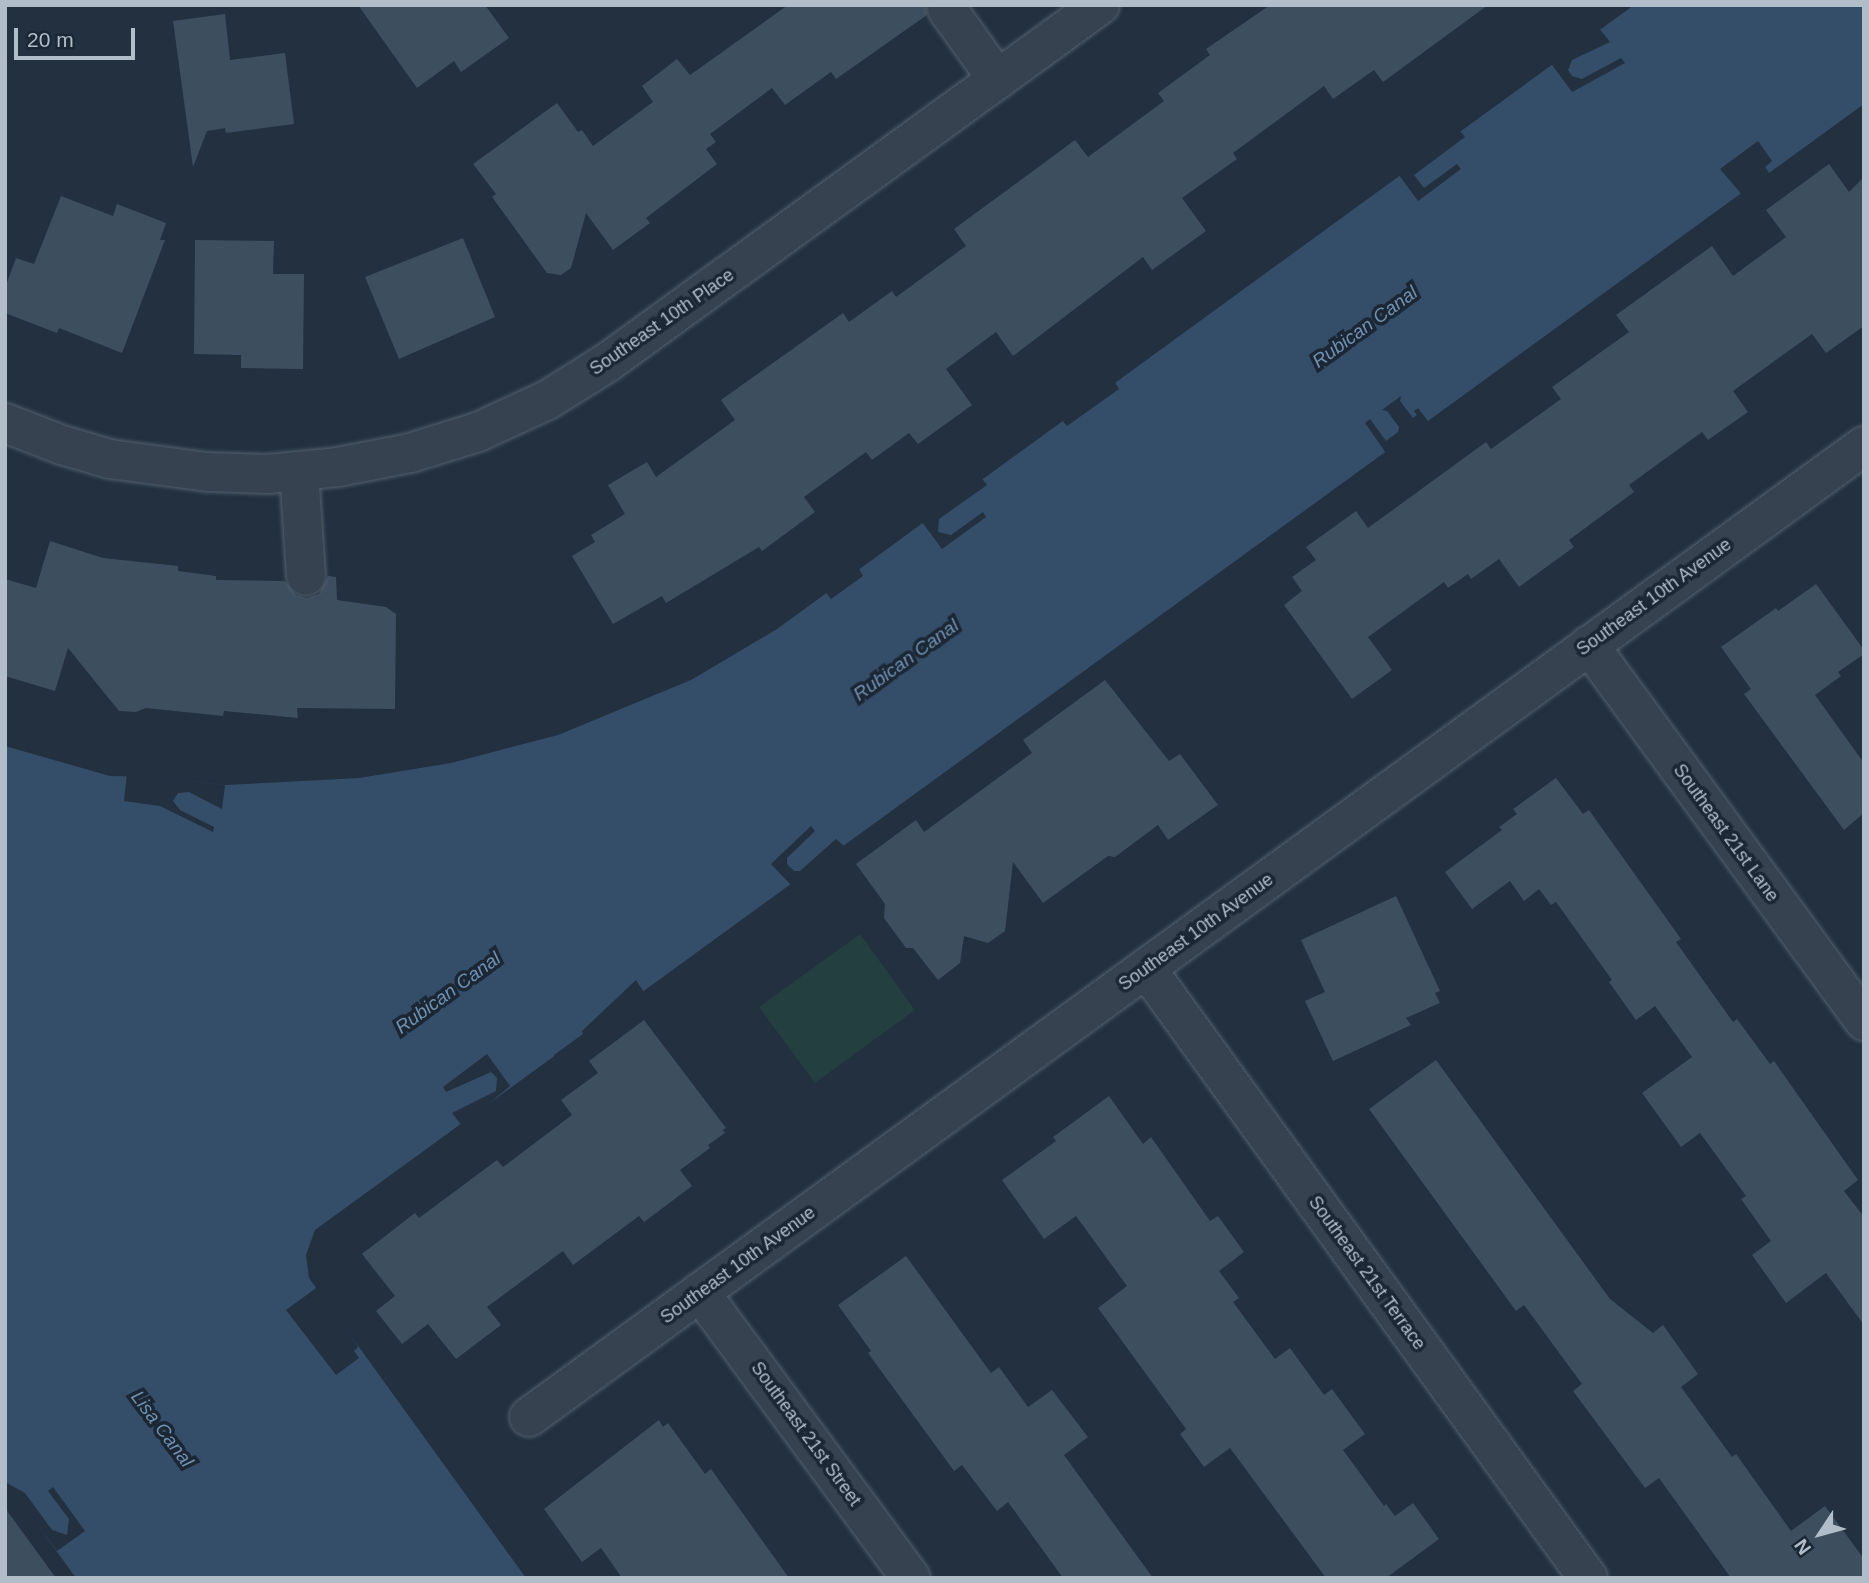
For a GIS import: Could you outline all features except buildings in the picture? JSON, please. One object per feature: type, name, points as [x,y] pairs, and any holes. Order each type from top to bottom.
[{"type":"street","name":"Southeast 10th Place","points":[[5,423],[69,447],[159,467],[247,473],[338,467],[457,440],[549,399],[684,308],[1100,5]]},
{"type":"street","points":[[947,9],[998,80]]},
{"type":"street","name":"Southeast 10th Avenue","points":[[529,1417],[1864,446]]},
{"type":"street","points":[[299,471],[306,576]]},
{"type":"street","name":"Southeast 21st Lane","points":[[1589,645],[1864,1021]]},
{"type":"street","name":"Southeast 21st Terrace","points":[[1146,968],[1588,1578]]},
{"type":"street","name":"Southeast 21st Street","points":[[700,1292],[911,1578]]},
{"type":"green space","points":[[860,934],[915,1010],[815,1083],[759,1007]]},
{"type":"water","points":[[1634,5],[1864,5],[1864,104],[315,1230],[306,1255],[309,1278],[526,1578],[76,1578],[20,1501],[5,1488],[5,746],[110,776],[162,777],[225,785],[359,778],[451,763],[558,735],[691,680],[777,629]]},
{"type":"pier","points":[[1598,27],[1610,42],[1572,60],[1568,70],[1572,76],[1582,79],[1621,58],[1625,63],[1572,92],[1550,62]]},
{"type":"pier","points":[[1458,128],[1465,137],[1414,175],[1424,188],[1457,164],[1461,169],[1418,201],[1399,175]]},
{"type":"pier","points":[[1758,141],[1772,161],[1765,167],[1772,177],[1744,197],[1720,169]]},
{"type":"pier","points":[[1113,379],[1119,389],[1067,426],[1062,420],[1026,446],[1024,443]]},
{"type":"pier","points":[[1401,396],[1400,401],[1413,418],[1417,415],[1414,411],[1418,408],[1428,421],[1386,453],[1365,423],[1370,419],[1386,441],[1398,432],[1399,427],[1387,411],[1382,410]]},
{"type":"pier","points":[[980,476],[987,485],[939,519],[938,532],[951,535],[983,512],[986,517],[942,549],[922,522]]},
{"type":"pier","points":[[900,535],[902,538],[859,569],[863,576],[831,599],[824,590]]},
{"type":"pier","points":[[127,773],[163,773],[163,777],[225,785],[222,809],[189,792],[178,793],[173,801],[180,810],[214,827],[213,832],[160,806],[124,801]]},
{"type":"pier","points":[[811,826],[815,831],[787,858],[787,864],[794,871],[800,871],[836,839],[844,846],[791,885],[771,864]]},
{"type":"pier","points":[[636,980],[645,994],[556,1058],[554,1055],[583,1034],[582,1031]]},
{"type":"pier","points":[[487,1054],[510,1086],[462,1126],[452,1113],[496,1091],[497,1078],[491,1072],[446,1092],[443,1087]]},
{"type":"pier","points":[[319,1286],[358,1347],[354,1351],[359,1358],[336,1375],[286,1310]]},
{"type":"pier","points":[[5,1482],[25,1493],[52,1530],[67,1535],[69,1519],[48,1491],[53,1487],[85,1531],[57,1551],[20,1502],[18,1505],[5,1492]]},
{"type":"water label","name":"Rubican Canal","points":[[1365,327]]},
{"type":"water label","name":"Rubican Canal","points":[[906,660]]},
{"type":"water label","name":"Rubican Canal","points":[[448,993]]},
{"type":"water label","name":"Lisa Canal","points":[[162,1429]]}]
